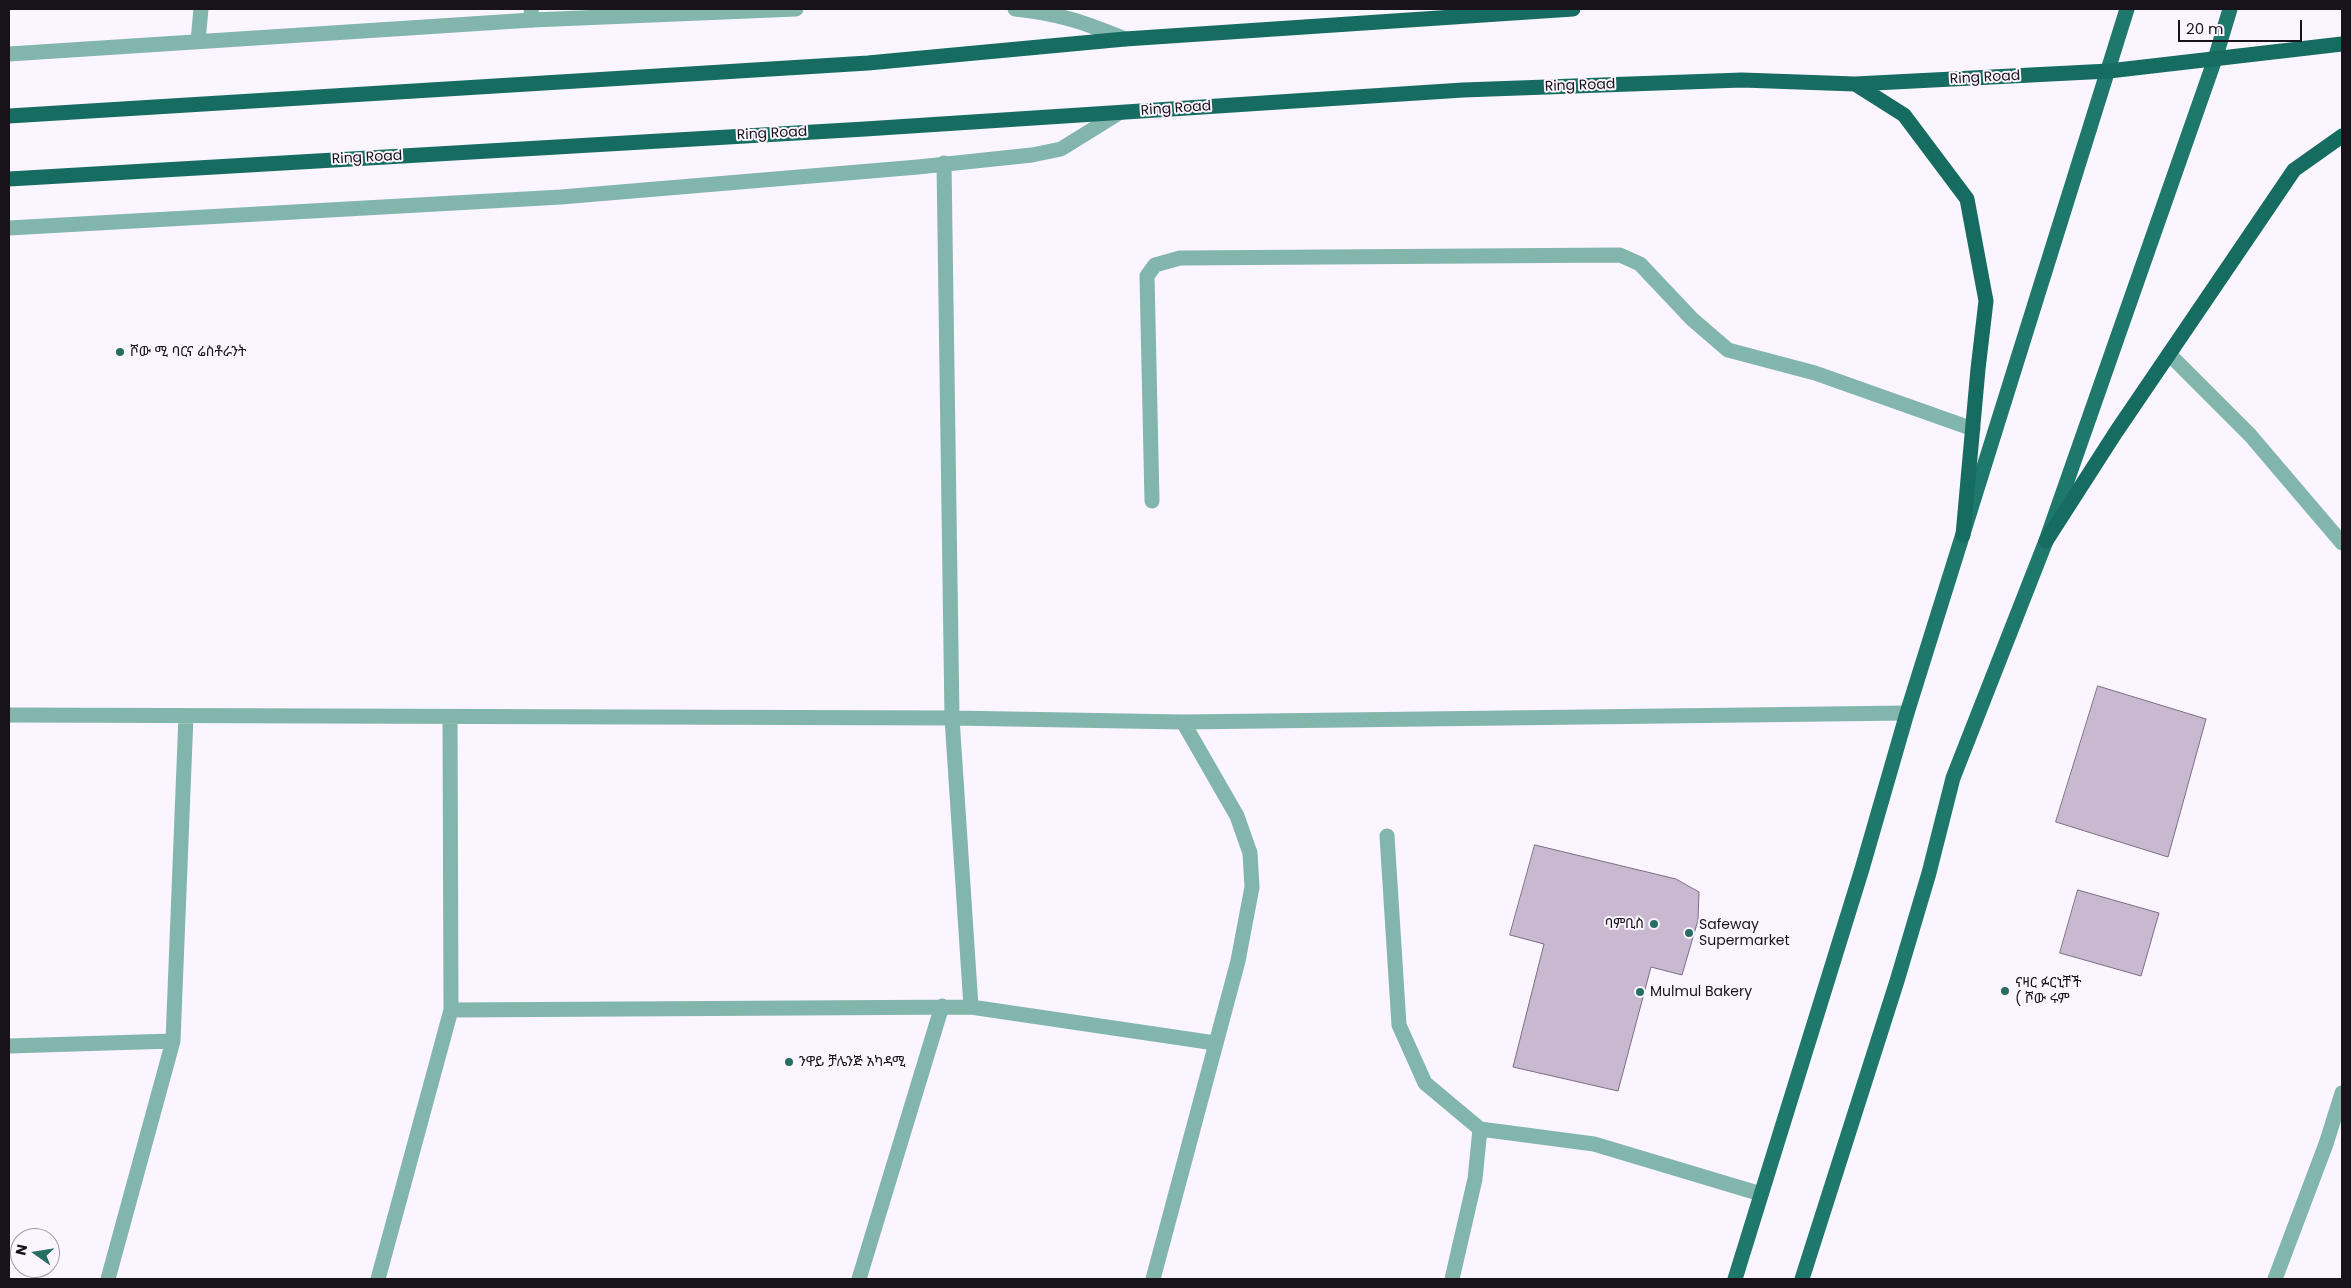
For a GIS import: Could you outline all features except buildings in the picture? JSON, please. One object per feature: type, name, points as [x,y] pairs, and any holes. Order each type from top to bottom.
[{"type":"highway","points":[[9,116],[868,63],[1125,39],[1573,9]]},
{"type":"highway","name":"Ring Road","points":[[9,179],[1530,88],[1742,80],[1856,84],[2109,71],[2342,44]]},
{"type":"highway","points":[[1856,84],[1904,115],[1967,199],[1986,302],[1963,535]]},
{"type":"highway","points":[[2046,541],[2169,354],[2294,170],[2342,136]]},
{"type":"main road","points":[[1735,1279],[1862,869],[1907,713],[2127,9]]},
{"type":"main road","points":[[1802,1279],[1897,981],[1929,873],[1953,778],[2046,541],[2215,59],[2230,9]]},
{"type":"street","points":[[198,41],[201,9]]},
{"type":"street","points":[[9,54],[532,14],[796,9]]},
{"type":"street","points":[[1015,9],[1050,13],[1076,20],[1125,39]]},
{"type":"street","points":[[9,228],[561,197],[1032,155],[1061,149],[1120,113]]},
{"type":"street","points":[[944,163],[952,718],[971,1007]]},
{"type":"street","points":[[1152,501],[1147,276],[1155,265],[1180,258],[1620,255],[1640,264],[1692,319],[1728,350],[1815,373],[1973,429]]},
{"type":"street","points":[[2169,354],[2250,435],[2342,543]]},
{"type":"street","points":[[9,715],[952,718],[1183,722],[1907,713]]},
{"type":"street","points":[[108,1279],[173,1041],[186,716]]},
{"type":"street","points":[[378,1279],[451,1010],[450,717]]},
{"type":"street","points":[[1153,1279],[1238,961],[1252,887],[1250,852],[1237,816],[1183,722]]},
{"type":"street","points":[[1387,836],[1399,1026],[1425,1083],[1480,1129],[1594,1144],[1761,1194]]},
{"type":"street","points":[[858,1279],[942,1006]]},
{"type":"street","points":[[451,1010],[971,1007],[1215,1043]]},
{"type":"street","points":[[9,1046],[173,1041]]},
{"type":"street","points":[[2274,1279],[2326,1144],[2342,1093]]},
{"type":"street","points":[[1452,1279],[1474,1179],[1480,1129]]},
{"type":"place","name":"ሾው ሚ ባርና ሬስቶራንት","points":[[120,352]]},
{"type":"place","name":"ባምቢስ","points":[[1654,924]]},
{"type":"place","name":"Safeway Supermarket","points":[[1689,933]]},
{"type":"place","name":"ናዛር ፉርኒቸች ( ሾው ሩም","points":[[2005,991]]},
{"type":"place","name":"Mulmul Bakery","points":[[1640,992]]},
{"type":"place","name":"ንዋይ ቻሌንጅ አካዳሚ","points":[[789,1062]]}]
